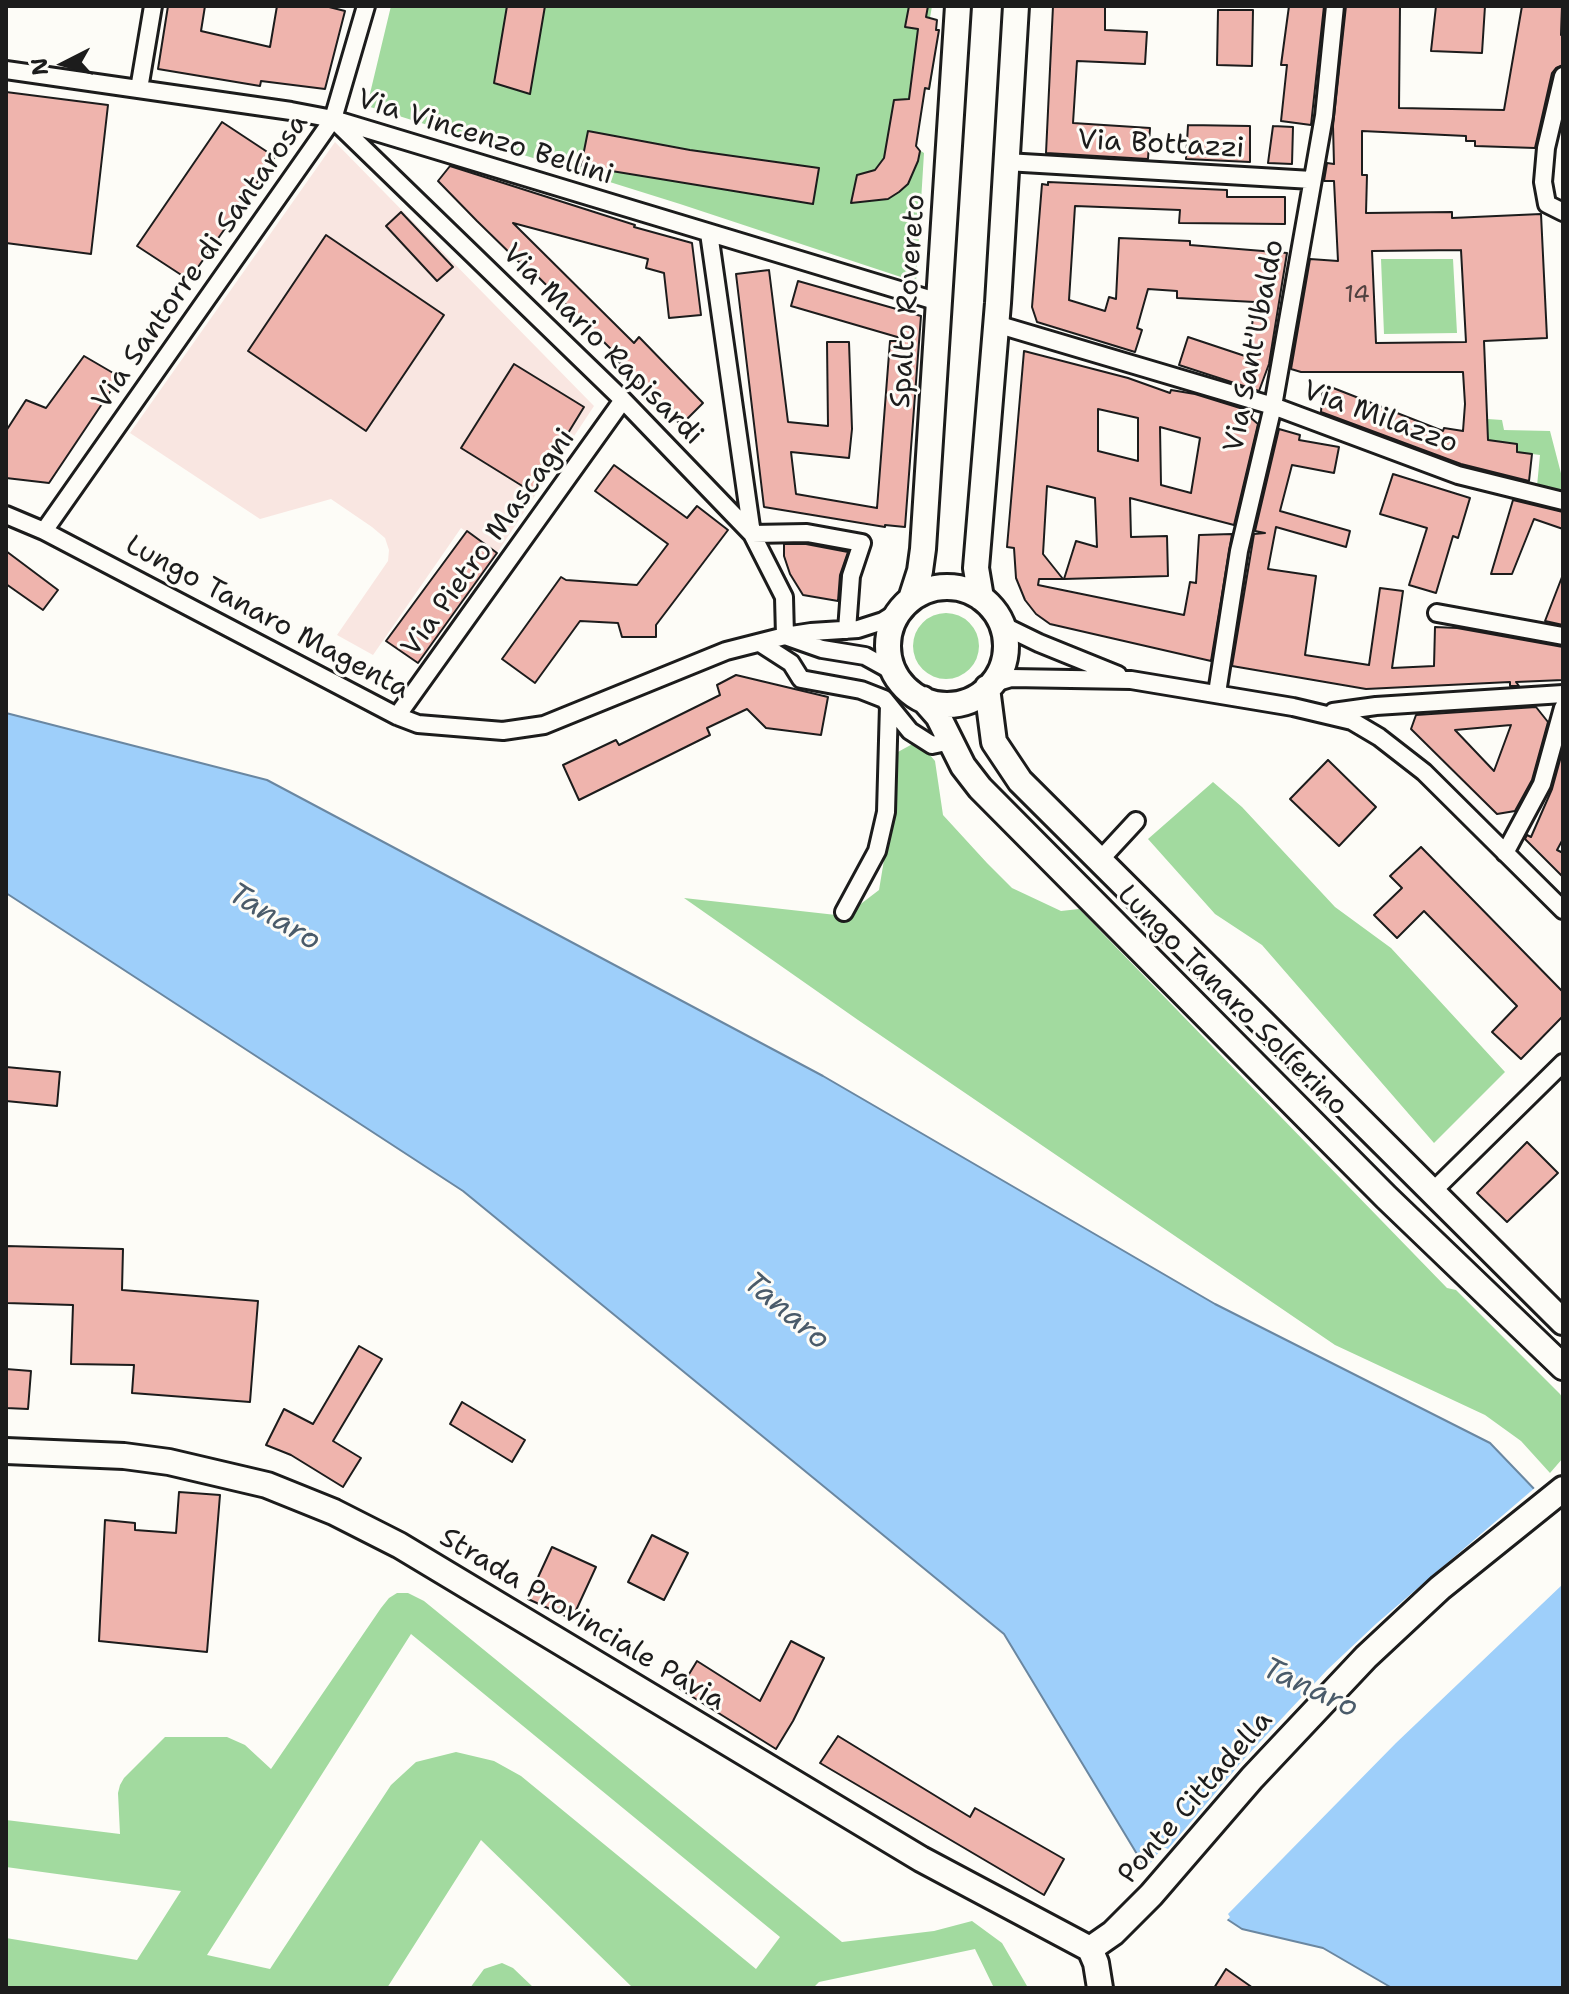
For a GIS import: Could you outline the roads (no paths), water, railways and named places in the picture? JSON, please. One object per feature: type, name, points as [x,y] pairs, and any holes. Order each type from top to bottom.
[{"type":"main road","name":"Spalto Rovereto","points":[[905,605],[922,559],[958,6]]},
{"type":"main road","points":[[981,598],[976,568],[996,324],[1016,6]]},
{"type":"main road","points":[[943,587],[960,588],[981,598],[1002,625],[1005,641],[1004,659],[989,686],[973,698],[956,704],[939,704],[923,699],[904,686],[894,672],[888,644],[891,627],[905,605],[926,591],[943,587]]},
{"type":"main road","name":"Lungo Tanaro Solferino","points":[[989,686],[991,731],[999,753],[1020,781],[1563,1322]]},
{"type":"main road","name":"Lungo Tanaro Solferino","points":[[923,699],[938,716],[971,778],[990,798],[1278,1090],[1563,1367]]},
{"type":"main road","name":"Lungo Tanaro Solferino","points":[[1520,1328],[1563,1380]]},
{"type":"main road","name":"Strada Provinciale Pavia","points":[[6,1451],[124,1456],[169,1462],[267,1485],[334,1512],[399,1545],[921,1859],[1090,1949]]},
{"type":"main road","name":"Ponte Cittadella","points":[[1090,1949],[1113,1933],[1135,1911],[1338,1684],[1440,1588],[1561,1488]]},
{"type":"main road","points":[[1090,1949],[1100,1988]]},
{"type":"street","points":[[139,89],[153,6]]},
{"type":"street","name":"Via Santorre di Santarosa","points":[[44,531],[333,119],[366,6]]},
{"type":"street","name":"Via Sant'Ubaldo","points":[[1217,693],[1239,551],[1273,406],[1324,116],[1335,6]]},
{"type":"street","name":"Via Vincenzo Bellini","points":[[6,70],[333,119],[939,302]]},
{"type":"street","points":[[1563,76],[1546,148],[1544,196],[1549,206],[1563,212]]},
{"type":"street","name":"Via Mario Rapisardi","points":[[333,119],[623,400],[752,534],[784,597],[785,636]]},
{"type":"street","name":"Via Bottazzi","points":[[1006,162],[1312,180]]},
{"type":"street","points":[[709,233],[752,534],[807,533],[862,543],[851,576],[847,630]]},
{"type":"street","name":"Via Milazzo","points":[[996,324],[1273,406],[1458,475],[1563,501]]},
{"type":"street","name":"Via Pietro Mascagni","points":[[397,716],[623,400]]},
{"type":"street","name":"Lungo Tanaro Magenta","points":[[6,515],[44,531],[397,716],[418,724],[503,731],[544,725],[726,651],[785,636],[875,624],[905,605]]},
{"type":"street","points":[[1437,613],[1563,636]]},
{"type":"street","points":[[1002,625],[1131,680]]},
{"type":"street","points":[[785,636],[822,649],[865,656],[894,672]]},
{"type":"street","points":[[760,643],[791,663],[801,679],[861,690],[884,699],[910,731],[932,745],[951,741]]},
{"type":"street","points":[[989,686],[1011,678],[1131,680],[1326,714],[1365,727],[1402,754],[1563,910]]},
{"type":"street","points":[[1326,714],[1376,706],[1563,694]]},
{"type":"street","points":[[844,912],[877,851],[886,812],[889,705]]},
{"type":"street","points":[[1505,853],[1542,784],[1563,708]]},
{"type":"street","points":[[1099,861],[1136,821]]},
{"type":"street","points":[[1433,1191],[1563,1063]]},
{"type":"water","name":"Tanaro","points":[[6,713],[267,780],[823,1076],[1215,1304],[1490,1443],[1563,1519],[1563,1988],[1392,1988],[1323,1948],[1242,1929],[1143,1864],[1004,1634],[463,1191],[6,893]]}]
